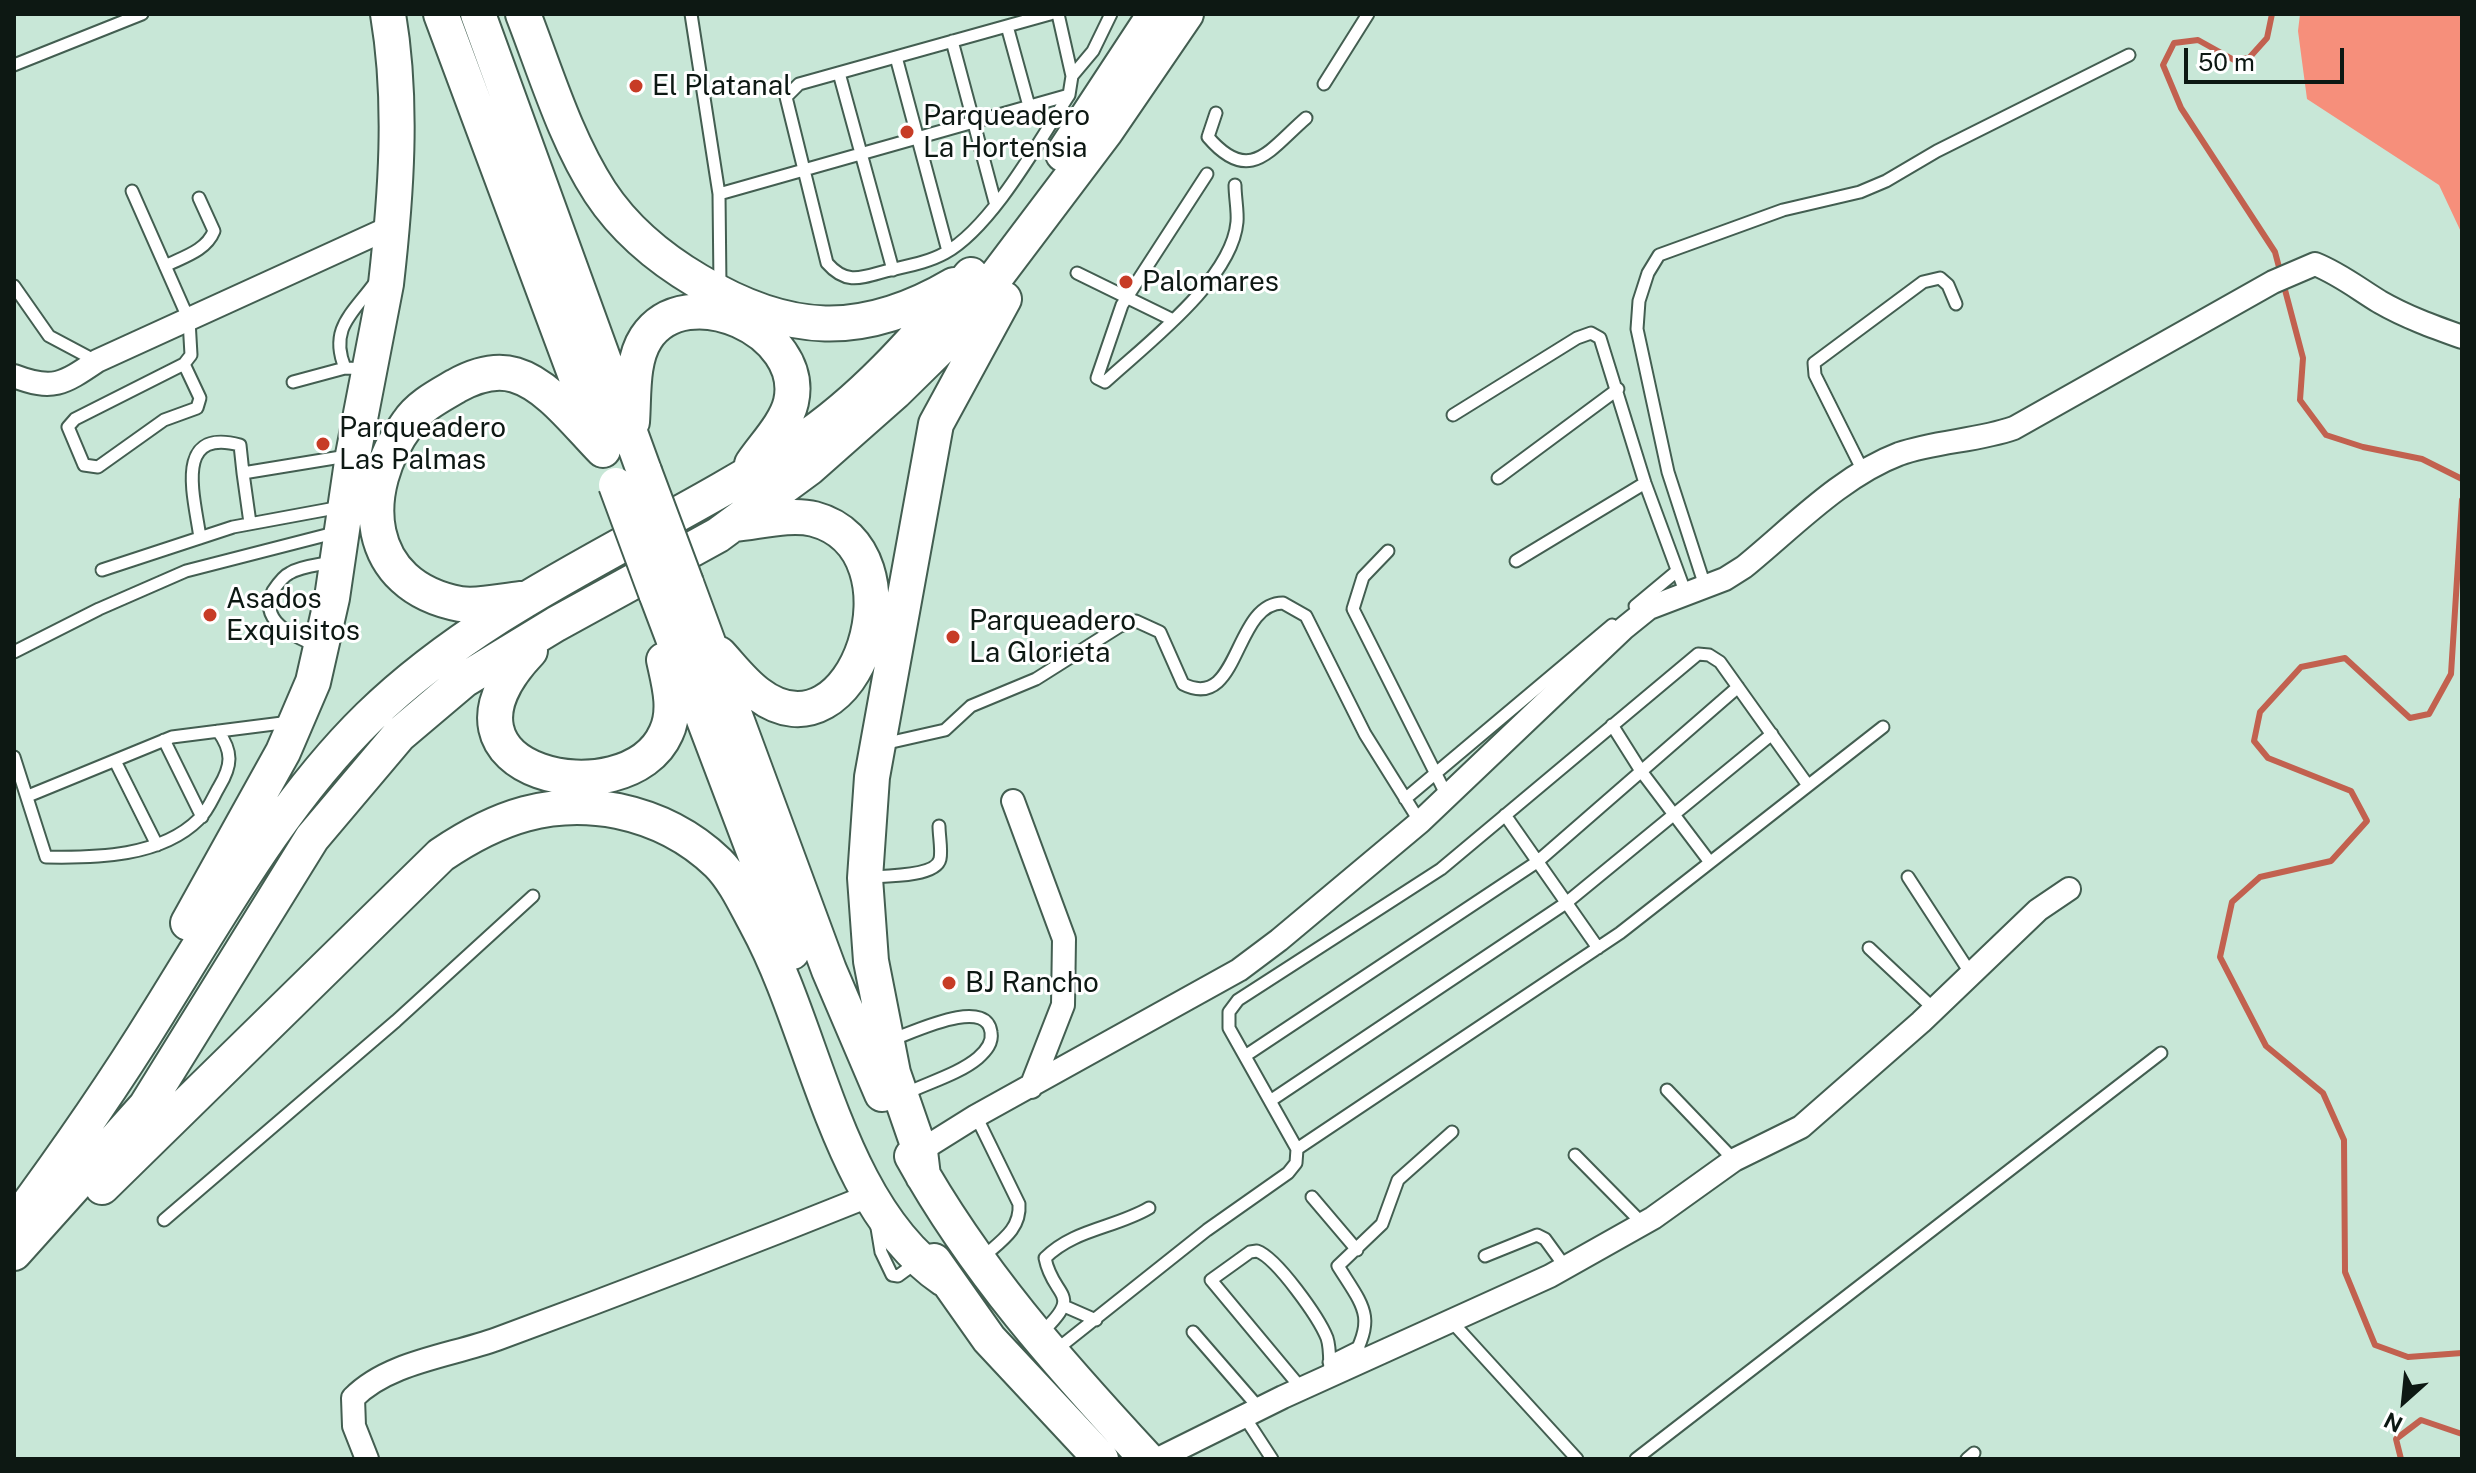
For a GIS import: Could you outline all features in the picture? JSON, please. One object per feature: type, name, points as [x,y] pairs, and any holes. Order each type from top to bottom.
[{"type":"main road","points":[[14,1215],[191,918],[299,721],[321,648],[342,533],[353,455],[357,368],[388,265],[393,226],[396,131],[388,14]]},
{"type":"main road","points":[[441,14],[630,478],[860,1126],[931,1270]]},
{"type":"main road","points":[[478,14],[617,444]]},
{"type":"main road","points":[[523,14],[573,139],[601,193],[645,245],[669,264],[720,295],[783,320],[845,323],[919,304],[961,261],[1031,202],[1155,14]]},
{"type":"main road","points":[[14,1253],[146,1106],[312,838],[399,735],[464,680],[733,524],[809,468],[949,339],[1106,131],[1186,14]]},
{"type":"main road","points":[[922,1164],[885,1042],[871,961],[865,878],[875,746],[936,424],[984,330],[1106,131]]},
{"type":"main road","points":[[14,1224],[86,1124],[253,862],[336,752],[404,686],[477,631],[802,441],[909,346],[961,261]]},
{"type":"main road","points":[[617,444],[645,340],[674,315],[692,312],[733,317],[754,327],[771,343],[783,358],[792,382],[791,403],[743,477]]},
{"type":"main road","points":[[529,598],[462,604],[424,593],[388,561],[378,539],[375,512],[380,479],[408,421],[432,400],[488,373],[514,375],[536,385],[617,444]]},
{"type":"main road","points":[[671,588],[708,641],[759,695],[786,707],[816,705],[839,693],[849,681],[861,656],[871,620],[865,562],[852,542],[835,529],[813,519],[733,524]]},
{"type":"main road","points":[[556,624],[502,684],[495,701],[494,718],[504,747],[516,760],[577,780],[610,775],[656,750],[667,732],[672,702],[654,620],[671,588]]},
{"type":"main road","points":[[708,641],[829,970],[892,1120],[922,1164],[977,1262],[1044,1345],[1147,1459]]},
{"type":"main road","points":[[14,1269],[441,855],[492,825],[562,805],[594,807],[657,822],[696,844],[721,866],[779,970],[825,1098],[871,1195],[989,1339],[1101,1459]]},
{"type":"street","points":[[14,376],[48,386],[67,381],[97,361],[393,226]]},
{"type":"street","points":[[922,1164],[976,1116],[1239,970],[1344,889],[1420,822],[1623,629],[1649,608],[1744,567],[1863,471],[1902,453],[1983,439],[2014,428],[2273,282],[2315,264],[2343,275],[2379,301],[2412,318],[2462,337]]},
{"type":"street","points":[[1013,801],[1064,939],[1065,952],[1063,1005],[1031,1087]]},
{"type":"street","points":[[1158,1459],[1335,1369],[1452,1322],[1566,1268],[1643,1224],[1734,1160],[1801,1127],[1934,1009],[2038,910],[2069,889]]},
{"type":"street","points":[[367,1459],[354,1426],[353,1398],[369,1381],[617,1295],[871,1195]]},
{"type":"lane","points":[[14,65],[142,14]]},
{"type":"lane","points":[[691,14],[719,194],[720,295]]},
{"type":"lane","points":[[961,261],[893,270],[851,281],[836,274],[827,263],[786,97],[799,84],[1050,14]]},
{"type":"lane","points":[[961,261],[973,231],[1069,95],[1072,76],[1058,14]]},
{"type":"lane","points":[[1072,76],[1093,51],[1111,14]]},
{"type":"lane","points":[[1324,84],[1368,14]]},
{"type":"lane","points":[[1007,26],[1029,106]]},
{"type":"lane","points":[[952,41],[971,123],[995,202]]},
{"type":"lane","points":[[1695,590],[1637,329],[1639,301],[1648,273],[1659,255],[1783,210],[1860,192],[1886,181],[1937,151],[2129,55]]},
{"type":"lane","points":[[896,57],[915,139],[961,261]]},
{"type":"lane","points":[[839,73],[893,270]]},
{"type":"lane","points":[[719,194],[1069,95]]},
{"type":"lane","points":[[1216,113],[1208,137],[1222,151],[1244,163],[1257,160],[1306,118]]},
{"type":"lane","points":[[1207,174],[1126,298],[1097,378],[1100,381],[1105,382],[1200,295],[1233,239],[1237,221],[1235,185]]},
{"type":"lane","points":[[132,191],[189,320],[191,355],[184,364],[75,419],[68,427],[84,465],[98,467],[164,420],[197,408],[200,398],[184,364]]},
{"type":"lane","points":[[165,266],[206,246],[211,239],[214,231],[199,198]]},
{"type":"lane","points":[[1077,273],[1173,320]]},
{"type":"lane","points":[[1863,471],[1815,375],[1814,363],[1923,282],[1940,278],[1948,285],[1956,304]]},
{"type":"lane","points":[[14,286],[49,336],[97,361]]},
{"type":"lane","points":[[1453,415],[1577,338],[1591,333],[1600,338],[1645,483],[1677,571],[1695,590]]},
{"type":"lane","points":[[293,382],[357,368]]},
{"type":"lane","points":[[1498,478],[1618,389]]},
{"type":"lane","points":[[200,538],[192,457],[197,450],[220,442],[240,445],[250,523]]},
{"type":"lane","points":[[243,473],[353,455]]},
{"type":"lane","points":[[1516,561],[1645,483]]},
{"type":"lane","points":[[102,570],[250,523],[342,533]]},
{"type":"lane","points":[[321,648],[287,633],[276,623],[269,608],[271,597],[289,573],[342,533]]},
{"type":"lane","points":[[14,652],[99,609],[186,571],[342,533]]},
{"type":"lane","points":[[1388,551],[1363,577],[1353,609],[1447,796]]},
{"type":"lane","points":[[1405,799],[1677,571]]},
{"type":"lane","points":[[875,746],[945,730],[971,706],[1036,679],[1128,623],[1144,622],[1160,632],[1177,677],[1191,688],[1208,689],[1219,682],[1256,618],[1269,606],[1283,603],[1306,616],[1365,734],[1420,822]]},
{"type":"lane","points":[[1044,1345],[1096,1320],[1207,1230],[1288,1173],[1296,1163],[1297,1149],[1229,1028],[1229,1012],[1238,1000],[1406,893],[1698,654],[1709,655],[1720,662],[1807,784]]},
{"type":"lane","points":[[1245,1056],[1537,862],[1738,687]]},
{"type":"lane","points":[[28,796],[164,740],[299,721]]},
{"type":"lane","points":[[1612,725],[1641,771],[1709,861]]},
{"type":"lane","points":[[1297,1149],[1598,948],[1883,727]]},
{"type":"lane","points":[[14,757],[46,857],[110,856],[157,845],[183,833],[202,817],[231,760],[231,748],[218,731]]},
{"type":"lane","points":[[1270,1101],[1566,903],[1772,734]]},
{"type":"lane","points":[[164,740],[202,817]]},
{"type":"lane","points":[[115,761],[157,845]]},
{"type":"lane","points":[[1505,815],[1598,948]]},
{"type":"lane","points":[[865,878],[927,872],[936,866],[940,860],[939,826]]},
{"type":"lane","points":[[1908,877],[1971,974]]},
{"type":"lane","points":[[164,1220],[396,1021],[533,896]]},
{"type":"lane","points":[[1869,948],[1934,1009]]},
{"type":"lane","points":[[885,1042],[964,1015],[980,1016],[988,1021],[992,1035],[988,1049],[975,1061],[901,1096]]},
{"type":"lane","points":[[1636,1459],[2161,1053]]},
{"type":"lane","points":[[1667,1090],[1734,1160]]},
{"type":"lane","points":[[976,1116],[1019,1204],[1020,1216],[1013,1230],[977,1262]]},
{"type":"lane","points":[[1335,1369],[1360,1346],[1367,1323],[1365,1309],[1338,1266],[1382,1224],[1398,1180],[1452,1132]]},
{"type":"lane","points":[[1575,1155],[1643,1224]]},
{"type":"lane","points":[[1312,1197],[1357,1250]]},
{"type":"lane","points":[[1044,1345],[1064,1306],[1064,1295],[1045,1258],[1057,1246],[1080,1233],[1128,1221],[1149,1208]]},
{"type":"lane","points":[[1485,1256],[1537,1235],[1545,1239],[1566,1268]]},
{"type":"lane","points":[[1301,1388],[1211,1280],[1250,1252],[1265,1254],[1325,1333],[1335,1369]]},
{"type":"lane","points":[[1064,1306],[1096,1320]]},
{"type":"lane","points":[[1452,1322],[1577,1459]]},
{"type":"lane","points":[[1193,1332],[1252,1412],[1272,1459]]},
{"type":"lane","points":[[1335,1369],[1360,1346]]},
{"type":"shaded area","points":[[2300,14],[2462,14],[2462,234],[2439,185],[2307,99],[2298,31]]},
{"type":"waterway","points":[[2272,14],[2267,38],[2249,58],[2234,60],[2198,40],[2174,43],[2163,65],[2181,108],[2275,252],[2303,358],[2300,400],[2326,435],[2363,447],[2422,459],[2462,479]]},
{"type":"waterway","points":[[2462,500],[2451,674],[2429,714],[2410,718],[2345,658],[2301,667],[2260,712],[2254,741],[2268,758],[2351,791],[2367,821],[2331,861],[2260,877],[2232,902],[2220,957],[2266,1046],[2323,1093],[2344,1140],[2345,1272],[2375,1345],[2408,1357],[2462,1353]]},
{"type":"waterway","points":[[2401,1459],[2396,1439],[2421,1420],[2462,1434]]},
{"type":"place","name":"El Platanal","points":[[636,86]]},
{"type":"place","name":"Parqueadero La Hortensia","points":[[907,132]]},
{"type":"place","name":"Palomares","points":[[1126,282]]},
{"type":"place","name":"Parqueadero Las Palmas","points":[[323,444]]},
{"type":"place","name":"Asados Exquisitos","points":[[210,615]]},
{"type":"place","name":"Parqueadero La Glorieta","points":[[953,637]]},
{"type":"place","name":"BJ Rancho","points":[[949,983]]}]
